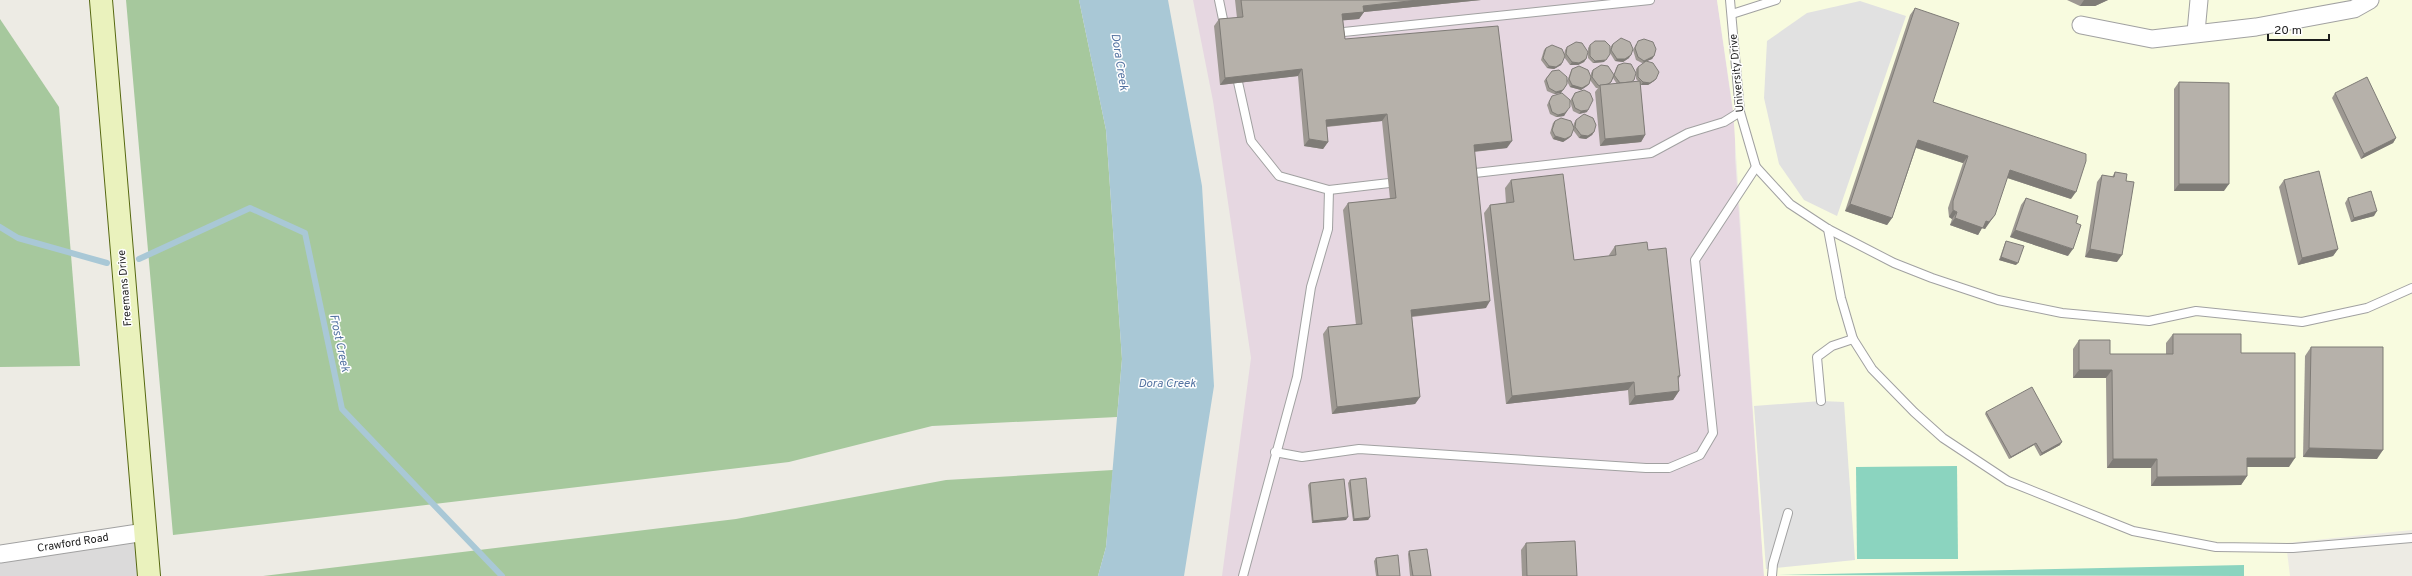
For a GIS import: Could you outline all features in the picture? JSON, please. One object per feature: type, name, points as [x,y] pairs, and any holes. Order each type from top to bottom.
[{"type":"main road","name":"Freemans Drive","points":[[101,0],[149,576]]},
{"type":"street","points":[[2196,32],[2199,0]]},
{"type":"street","points":[[2081,25],[2152,39],[2196,32],[2256,26],[2354,9],[2370,0]]},
{"type":"street","name":"Crawford Road","points":[[0,554],[145,532]]},
{"type":"lane","points":[[1219,0],[1227,37]]},
{"type":"lane","points":[[1324,34],[1650,0]]},
{"type":"lane","name":"University Drive","points":[[1730,0],[1740,112],[1756,166],[1790,204],[1828,229],[1894,263],[1932,278],[1998,300],[2062,313],[2150,321],[2196,311],[2302,322],[2367,308],[2412,288]]},
{"type":"lane","points":[[1732,14],[1776,0]]},
{"type":"lane","points":[[1234,64],[1251,142],[1279,176],[1329,190],[1408,181]]},
{"type":"lane","points":[[1455,176],[1651,154],[1688,133],[1724,122],[1740,112]]},
{"type":"lane","points":[[1275,452],[1302,457],[1359,449],[1646,468],[1669,468],[1700,455],[1713,433],[1695,260],[1756,166]]},
{"type":"lane","points":[[1243,576],[1275,452],[1297,377],[1311,288],[1328,229],[1329,190]]},
{"type":"lane","points":[[1828,229],[1841,298],[1854,339],[1872,369],[1914,412],[1943,438],[2008,481],[2133,531],[2216,547],[2294,548],[2412,538]]},
{"type":"lane","points":[[1821,401],[1817,357],[1832,346],[1854,339]]},
{"type":"lane","points":[[1772,576],[1773,564],[1788,513]]},
{"type":"shaded area","points":[[1193,0],[1717,0],[1735,127],[1735,157],[1764,576],[1222,576],[1251,358],[1213,101]]},
{"type":"shaded area","points":[[1717,0],[2412,0],[2412,530],[2286,543],[2290,576],[1764,576],[1733,109]]},
{"type":"shaded area","points":[[1860,1],[1906,16],[1837,216],[1804,200],[1779,164],[1764,98],[1767,41],[1807,13]]},
{"type":"shaded area","points":[[1821,401],[1844,402],[1855,560],[1766,569],[1754,406]]},
{"type":"shaded area","points":[[137,540],[141,576],[0,576],[0,556]]},
{"type":"green space","points":[[126,0],[1079,0],[1106,130],[1122,359],[1117,417],[932,426],[789,462],[173,535]]},
{"type":"green space","points":[[0,19],[59,107],[80,366],[0,367]]},
{"type":"green space","points":[[1957,466],[1958,559],[1857,559],[1856,467]]},
{"type":"green space","points":[[1113,470],[1106,547],[1098,576],[263,576],[736,519],[946,480]]},
{"type":"green space","points":[[2244,565],[2244,576],[1778,575]]},
{"type":"water","name":"Dora Creek","points":[[1079,0],[1168,0],[1202,186],[1214,386],[1184,576],[1098,576],[1106,547],[1122,359],[1106,130]]},
{"type":"building","points":[[1241,0],[1418,0],[1363,6],[1364,12],[1342,14],[1345,39],[1498,26],[1512,141],[1474,145],[1490,301],[1411,310],[1420,397],[1337,407],[1328,327],[1362,324],[1348,203],[1396,198],[1387,114],[1326,120],[1328,142],[1309,139],[1302,69],[1225,78],[1219,19],[1243,17]]},
{"type":"building","points":[[1915,8],[1959,23],[1933,102],[2086,154],[2086,161],[2076,192],[2010,170],[1995,215],[1989,222],[1986,221],[1983,228],[1955,218],[1957,212],[1953,210],[1953,201],[1968,156],[1918,140],[1892,218],[1850,204]]},
{"type":"building","points":[[1621,38],[1630,42],[1633,49],[1631,55],[1625,59],[1617,59],[1611,50],[1613,44]]},
{"type":"building","points":[[1644,39],[1653,42],[1656,49],[1654,56],[1644,61],[1638,57],[1635,48],[1638,41]]},
{"type":"building","points":[[1595,41],[1605,41],[1610,46],[1610,54],[1606,60],[1595,61],[1590,56],[1590,45]]},
{"type":"building","points":[[1576,42],[1582,43],[1588,52],[1586,59],[1579,63],[1572,62],[1566,54],[1567,47]]},
{"type":"building","points":[[1552,45],[1562,49],[1565,56],[1562,63],[1556,67],[1549,66],[1543,58],[1546,48]]},
{"type":"building","points":[[1646,61],[1653,63],[1659,72],[1656,79],[1650,83],[1643,82],[1638,77],[1638,67]]},
{"type":"building","points":[[1624,63],[1631,64],[1636,73],[1634,80],[1631,82],[1620,83],[1614,75],[1618,65]]},
{"type":"building","points":[[1601,65],[1608,66],[1614,75],[1611,82],[1600,86],[1592,77],[1593,70]]},
{"type":"building","points":[[1579,66],[1588,70],[1591,77],[1589,84],[1582,88],[1572,85],[1569,79],[1572,69]]},
{"type":"building","points":[[1559,70],[1567,77],[1567,84],[1563,90],[1556,92],[1549,88],[1546,79],[1552,71]]},
{"type":"building","points":[[2367,77],[2396,138],[2364,154],[2335,93]]},
{"type":"building","points":[[1640,81],[1645,135],[1605,139],[1600,85]]},
{"type":"building","points":[[2179,82],[2229,83],[2229,184],[2179,184]]},
{"type":"building","points":[[1584,90],[1590,93],[1593,100],[1588,110],[1581,111],[1575,108],[1572,99],[1575,93]]},
{"type":"building","points":[[1562,93],[1570,100],[1570,107],[1565,113],[1558,115],[1552,112],[1549,102],[1552,96]]},
{"type":"building","points":[[1584,114],[1593,118],[1596,125],[1594,132],[1588,136],[1581,135],[1575,127],[1576,120]]},
{"type":"building","points":[[1561,118],[1571,121],[1574,128],[1571,136],[1565,139],[1555,136],[1552,130],[1555,121]]},
{"type":"building","points":[[2319,171],[2338,249],[2302,258],[2284,180]]},
{"type":"building","points":[[2115,172],[2127,174],[2126,181],[2134,182],[2122,255],[2090,249],[2102,175],[2114,177]]},
{"type":"building","points":[[1563,174],[1574,260],[1616,255],[1615,246],[1647,242],[1648,250],[1666,248],[1680,376],[1678,376],[1679,391],[1635,396],[1634,382],[1512,396],[1490,205],[1514,202],[1511,180]]},
{"type":"building","points":[[2371,191],[2377,211],[2354,218],[2348,198]]},
{"type":"building","points":[[2026,198],[2078,216],[2076,223],[2081,225],[2073,249],[2015,230]]},
{"type":"building","points":[[2006,241],[2024,246],[2018,263],[2001,257]]},
{"type":"building","points":[[2173,334],[2241,334],[2241,353],[2295,353],[2295,458],[2247,458],[2247,476],[2157,477],[2157,459],[2113,459],[2112,370],[2079,370],[2079,340],[2110,340],[2110,354],[2173,354]]},
{"type":"building","points":[[2311,347],[2383,347],[2383,450],[2309,448]]},
{"type":"building","points":[[2032,387],[2062,442],[2042,453],[2036,443],[2011,457],[1986,412]]},
{"type":"building","points":[[1366,478],[1370,517],[1354,519],[1350,480]]},
{"type":"building","points":[[1344,479],[1348,517],[1313,521],[1310,483]]},
{"type":"building","points":[[1575,541],[1577,576],[1527,576],[1526,543]]},
{"type":"building","points":[[1427,549],[1431,576],[1413,576],[1409,551]]},
{"type":"building","points":[[1398,555],[1400,576],[1378,576],[1376,558]]},
{"type":"waterway","name":"Frost Creek","points":[[139,259],[250,208],[305,233],[342,409],[502,576]]},
{"type":"waterway","name":"Frost Creek","points":[[0,227],[18,238],[107,263]]}]
